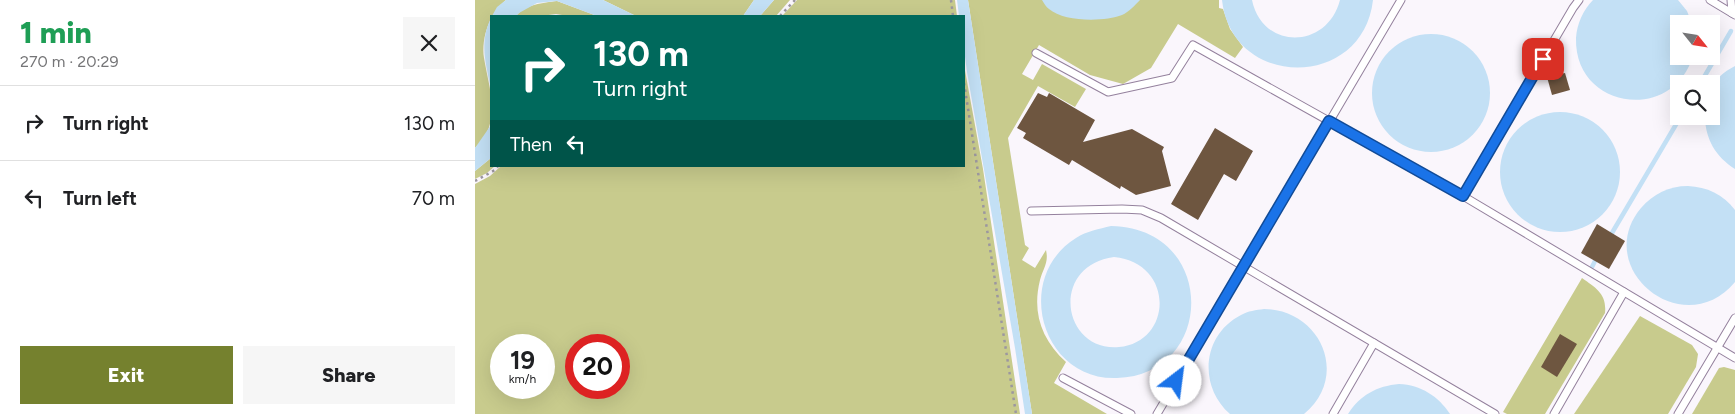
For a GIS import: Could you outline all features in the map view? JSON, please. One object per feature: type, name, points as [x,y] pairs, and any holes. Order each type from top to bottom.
[{"type":"lane","points":[[1157,414],[1401,0]]},
{"type":"lane","points":[[1463,196],[1579,0]]},
{"type":"lane","points":[[1710,0],[1733,14]]},
{"type":"lane","points":[[1731,0],[1733,14]]},
{"type":"lane","points":[[1036,53],[1108,92],[1172,78],[1193,45],[1463,196],[1735,358]]},
{"type":"lane","points":[[1031,211],[1142,210],[1161,218],[1495,414]]},
{"type":"lane","points":[[1554,414],[1624,292]]},
{"type":"lane","points":[[1678,414],[1735,318]]},
{"type":"lane","points":[[1333,414],[1374,343]]},
{"type":"lane","points":[[1063,378],[1131,414]]},
{"type":"path","points":[[781,15],[795,0]]},
{"type":"path","points":[[951,0],[953,15]]},
{"type":"path","points":[[965,90],[1016,414]]},
{"type":"path","points":[[475,181],[497,167]]},
{"type":"green space","points":[[475,0],[506,0],[493,15],[490,15],[490,21],[485,34],[483,50],[490,89],[490,122],[484,138],[475,148]]},
{"type":"green space","points":[[603,0],[754,0],[744,15],[634,15]]},
{"type":"green space","points":[[774,0],[790,0],[777,15],[761,15]]},
{"type":"green space","points":[[797,0],[955,0],[957,15],[783,15]]},
{"type":"green space","points":[[968,0],[1219,0],[1219,8],[1223,9],[1230,29],[1243,47],[1235,58],[1178,24],[1151,68],[1123,84],[1090,75],[1039,45],[1022,74],[1033,80],[1042,64],[1086,89],[1075,107],[1038,86],[1008,138],[1025,245],[1029,248],[1022,260],[1035,268],[1046,250],[1047,255],[1038,292],[1038,314],[1050,344],[1066,362],[1054,383],[1107,414],[1032,414]]},
{"type":"green space","points":[[557,1],[594,15],[517,15],[525,9],[541,3]]},
{"type":"green space","points":[[965,70],[983,169],[1020,414],[475,414],[475,184],[490,176],[500,167],[965,167]]},
{"type":"green space","points":[[490,159],[490,167],[494,167],[487,173],[475,179],[475,171]]},
{"type":"green space","points":[[1582,278],[1596,288],[1602,296],[1605,313],[1545,414],[1507,414],[1503,412]]},
{"type":"green space","points":[[1640,316],[1692,345],[1698,354],[1696,367],[1668,414],[1574,414]]},
{"type":"green space","points":[[1724,367],[1735,370],[1735,414],[1692,414],[1719,368]]},
{"type":"water","points":[[506,0],[603,0],[634,15],[594,15],[557,1],[537,3],[517,15],[493,15],[497,7]]},
{"type":"water","points":[[754,0],[774,0],[761,15],[744,15]]},
{"type":"water","points":[[957,0],[968,0],[1032,414],[1025,414],[967,72],[965,15],[959,15]]},
{"type":"water","points":[[1042,0],[1140,0],[1122,15],[1105,19],[1084,20],[1056,13],[1048,8]]},
{"type":"water","points":[[1222,0],[1252,0],[1258,16],[1268,28],[1281,35],[1295,38],[1309,35],[1322,28],[1333,16],[1340,0],[1373,0],[1364,30],[1347,51],[1323,63],[1297,68],[1272,63],[1248,51],[1231,30]]},
{"type":"water","points":[[1593,0],[1678,0],[1689,15],[1670,15],[1670,65],[1688,65],[1684,75],[1670,75],[1670,88],[1666,92],[1646,99],[1626,99],[1607,93],[1590,80],[1580,62],[1576,38],[1581,18]]},
{"type":"water","points":[[490,20],[490,84],[484,44]]},
{"type":"water","points":[[1431,34],[1454,38],[1473,51],[1486,70],[1490,93],[1486,116],[1473,135],[1454,148],[1431,152],[1408,148],[1389,135],[1376,116],[1372,93],[1376,70],[1389,51],[1408,38]]},
{"type":"water","points":[[1735,66],[1735,169],[1722,159],[1713,147],[1709,140],[1706,125],[1720,125],[1720,77]]},
{"type":"water","points":[[1560,112],[1572,113],[1583,117],[1593,122],[1602,130],[1610,139],[1615,149],[1619,160],[1619,184],[1615,195],[1610,205],[1602,214],[1593,222],[1583,227],[1572,231],[1560,232],[1548,231],[1537,227],[1527,222],[1518,214],[1510,205],[1505,195],[1501,184],[1500,172],[1501,160],[1505,149],[1510,139],[1518,130],[1527,122],[1537,117],[1548,113]]},
{"type":"water","points":[[490,126],[490,159],[475,171],[475,148]]},
{"type":"water","points":[[1688,186],[1714,192],[1735,210],[1735,282],[1714,299],[1691,305],[1669,302],[1650,291],[1635,274],[1627,254],[1629,231],[1641,208],[1662,192],[1674,187]]},
{"type":"water","points":[[1111,226],[1146,233],[1171,250],[1186,274],[1191,302],[1187,329],[1173,353],[1150,371],[1117,378],[1091,374],[1070,363],[1054,346],[1044,324],[1041,301],[1045,277],[1056,256],[1076,238],[1093,230]],"holes":[[[1114,257],[1134,262],[1148,273],[1157,287],[1160,302],[1157,318],[1150,332],[1137,342],[1119,347],[1100,345],[1085,336],[1075,323],[1071,307],[1072,291],[1079,276],[1093,264]]]},
{"type":"water","points":[[1264,309],[1284,312],[1301,320],[1314,333],[1323,348],[1327,364],[1325,382],[1318,399],[1304,414],[1230,414],[1220,403],[1213,390],[1209,376],[1209,362],[1212,348],[1218,335],[1228,324],[1241,315]]},
{"type":"water","points":[[1399,384],[1422,389],[1440,402],[1450,414],[1348,414],[1358,402],[1376,389]]},
{"type":"building","points":[[1565,73],[1570,90],[1552,95],[1547,77]]},
{"type":"building","points":[[1038,93],[1047,97],[1049,93],[1095,120],[1083,142],[1132,129],[1164,147],[1162,151],[1171,186],[1136,195],[1121,186],[1120,189],[1072,160],[1069,165],[1023,138],[1026,133],[1017,128]]},
{"type":"building","points":[[1215,128],[1253,151],[1236,181],[1224,174],[1198,220],[1171,204]]},
{"type":"building","points":[[1597,224],[1625,241],[1609,269],[1581,253]]},
{"type":"building","points":[[1560,334],[1577,344],[1557,377],[1541,367]]},
{"type":"waterway","points":[[1705,75],[1731,31]]},
{"type":"waterway","points":[[1609,238],[1676,125]]},
{"type":"waterway","points":[[1592,267],[1597,257]]},
{"type":"route","points":[[1176,381],[1329,121],[1463,196],[1543,59]]}]
